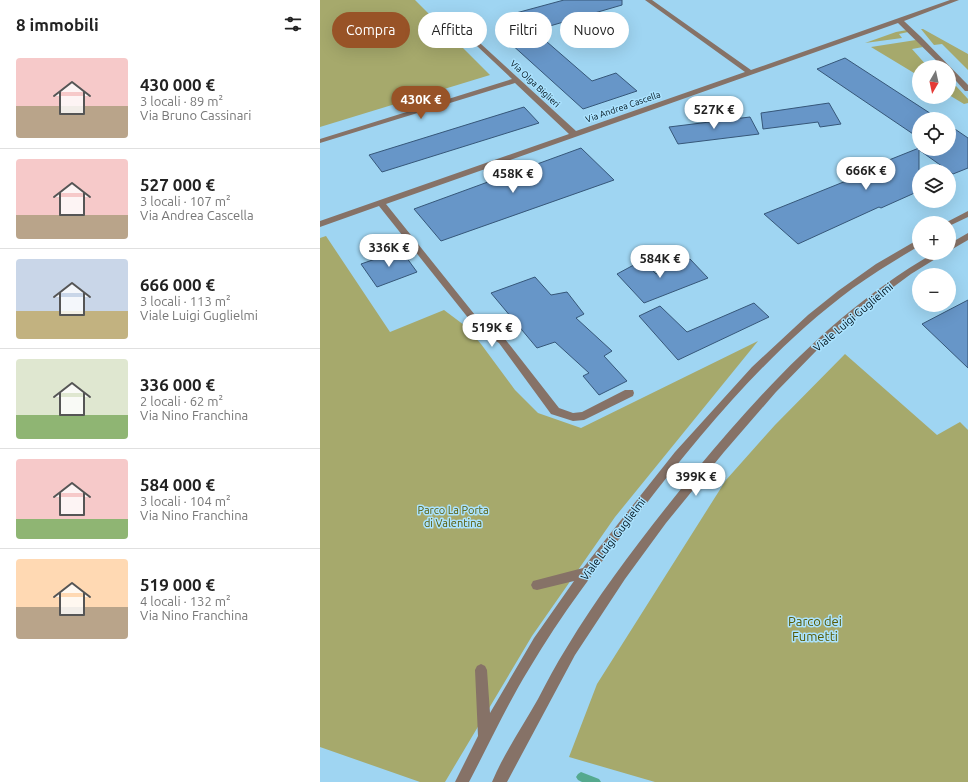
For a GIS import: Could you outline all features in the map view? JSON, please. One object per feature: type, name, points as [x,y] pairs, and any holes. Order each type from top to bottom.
[{"type":"street","points":[[648,0],[751,73]]},
{"type":"street","name":"Via Andrea Cascella","points":[[320,224],[956,0]]},
{"type":"street","points":[[899,20],[940,60]]},
{"type":"street","name":"Via Olga Biglieri","points":[[483,48],[575,135]]},
{"type":"street","points":[[956,76],[968,88]]},
{"type":"street","points":[[320,141],[517,80]]},
{"type":"street","points":[[381,203],[480,327],[502,341],[555,411],[573,417],[584,416],[629,393]]},
{"type":"street","points":[[956,220],[968,214]]},
{"type":"street","points":[[956,244],[968,236]]},
{"type":"street","name":"Viale Luigi Guglielmi","points":[[462,782],[512,686],[554,620],[588,572],[666,469],[749,376],[793,334],[841,293],[912,247]]},
{"type":"street","name":"Viale Luigi Guglielmi","points":[[499,782],[571,651],[617,581],[662,520],[720,449],[772,389],[815,347],[866,303],[908,272],[929,260]]},
{"type":"street","points":[[537,585],[588,572]]},
{"type":"street","points":[[482,670],[486,737]]},
{"type":"green space","points":[[320,0],[415,0],[427,12],[418,12],[418,48],[463,48],[490,75],[320,127]]},
{"type":"green space","points":[[921,29],[968,54],[968,70],[942,44],[934,45]]},
{"type":"green space","points":[[907,30],[908,32],[899,34],[902,38],[865,43],[896,32]]},
{"type":"green space","points":[[916,40],[923,47],[912,49],[922,60],[912,60],[912,72],[871,47]]},
{"type":"green space","points":[[956,86],[968,99],[968,103],[964,104],[956,99]]},
{"type":"green space","name":"Parco La Porta di Valentina","points":[[326,236],[390,332],[444,310],[464,325],[481,344],[515,390],[538,413],[581,428],[758,341],[615,517],[532,636],[445,782],[420,782],[320,747],[320,238]]},
{"type":"green space","name":"Parco dei Fumetti","points":[[845,354],[937,435],[960,422],[968,430],[968,782],[655,782],[569,757],[597,684],[726,480],[775,425]]},
{"type":"building","points":[[564,0],[622,0],[622,5],[598,12],[560,12],[560,23],[552,25],[552,12],[520,12]]},
{"type":"building","points":[[552,46],[592,81],[616,73],[637,91],[583,109],[516,48],[552,48]]},
{"type":"building","points":[[845,58],[912,101],[912,104],[916,104],[928,112],[912,112],[912,133],[817,69]]},
{"type":"building","points":[[829,103],[841,124],[820,127],[818,122],[763,129],[761,113]]},
{"type":"building","points":[[524,107],[539,123],[382,172],[369,155]]},
{"type":"building","points":[[750,117],[759,134],[678,144],[669,127]]},
{"type":"building","points":[[956,130],[968,138],[968,168],[956,173],[956,164],[939,164],[928,156],[956,156]]},
{"type":"building","points":[[581,148],[614,180],[441,241],[414,209]]},
{"type":"building","points":[[912,151],[912,156],[919,156],[919,164],[912,164],[912,194],[881,208],[879,207],[798,244],[764,214],[846,181],[844,178]]},
{"type":"building","points":[[401,250],[417,272],[377,287],[361,264]]},
{"type":"building","points":[[690,259],[708,278],[644,303],[617,274],[643,260],[656,274]]},
{"type":"building","points":[[535,277],[551,295],[567,292],[584,314],[576,318],[612,351],[604,356],[627,381],[599,395],[583,376],[589,373],[555,342],[537,348],[491,293]]},
{"type":"building","points":[[968,300],[968,368],[922,324],[945,312],[956,312],[956,306]]},
{"type":"building","points":[[754,303],[769,317],[678,360],[639,316],[660,306],[687,332]]},
{"type":"waterway","points":[[581,777],[596,782]]}]
